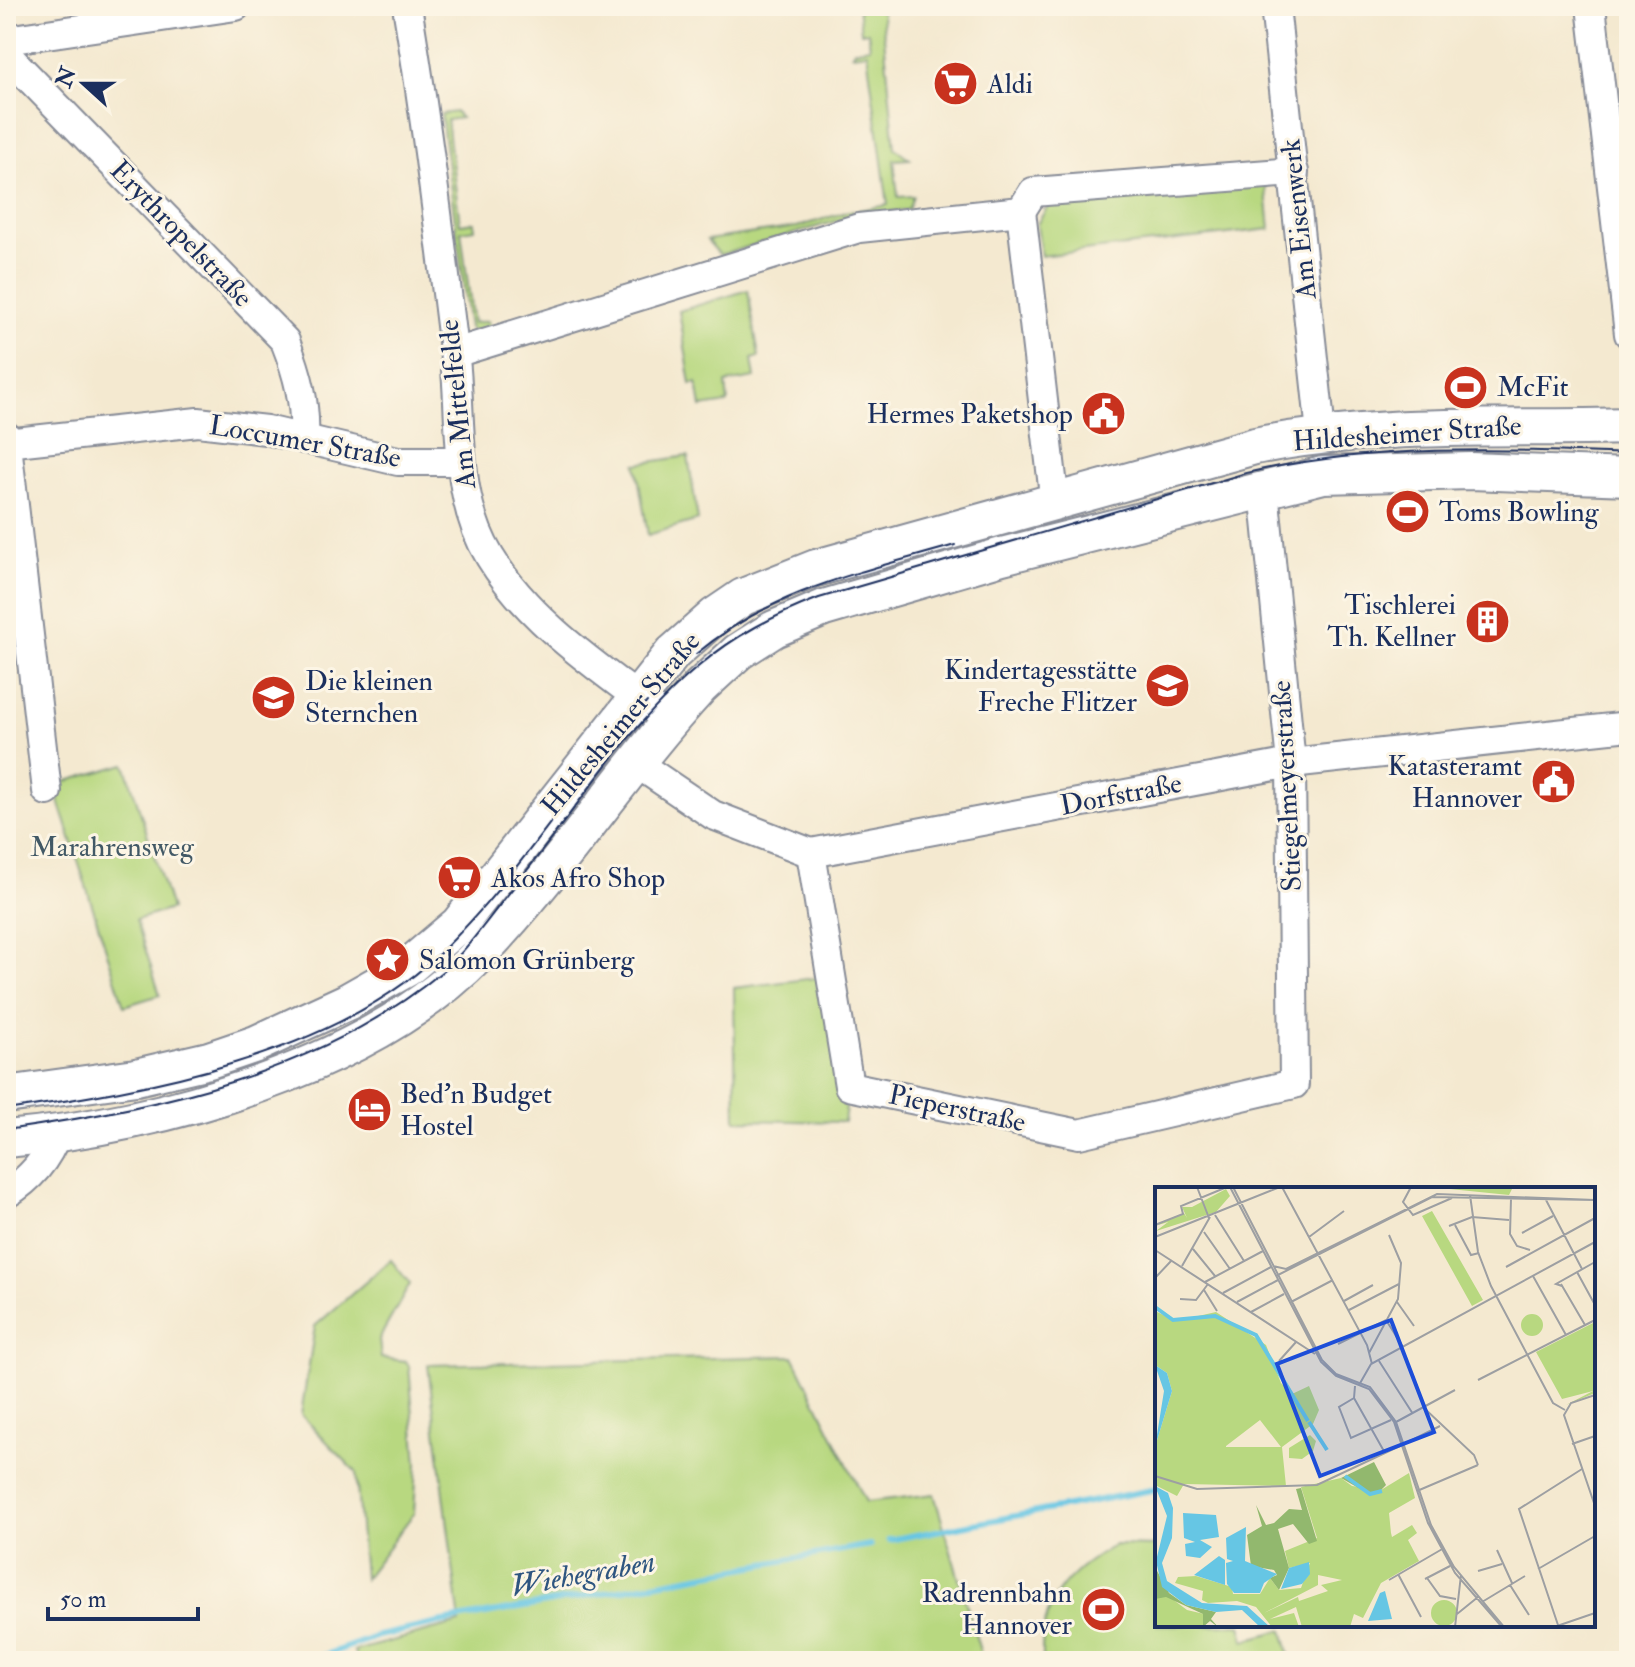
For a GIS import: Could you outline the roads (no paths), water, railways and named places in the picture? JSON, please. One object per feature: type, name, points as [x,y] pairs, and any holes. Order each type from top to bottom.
[{"type":"main road","name":"Hildesheimer Straße","points":[[6,1095],[136,1077],[209,1060],[256,1044],[347,1002],[407,968],[459,924],[673,653],[715,616],[743,597],[816,568],[1255,446],[1321,433],[1472,425],[1629,426]]},
{"type":"main road","name":"Hildesheimer Straße","points":[[6,1139],[176,1111],[270,1080],[366,1035],[427,998],[480,953],[648,771],[669,721],[738,652],[774,629],[824,608],[1002,556],[1323,475],[1471,471],[1629,477]]},
{"type":"street","points":[[6,40],[236,6]]},
{"type":"street","name":"Am Mittelfelde","points":[[407,6],[455,353],[461,461],[472,520],[490,557],[516,593],[548,624],[669,721]]},
{"type":"street","name":"Am Eisenwerk","points":[[1275,6],[1321,433]]},
{"type":"street","points":[[1591,6],[1629,334]]},
{"type":"street","name":"Erythropelstraße","points":[[6,54],[285,341],[299,376],[305,416],[304,439]]},
{"type":"street","points":[[1055,504],[1021,211],[1033,192],[1294,172]]},
{"type":"street","points":[[455,353],[859,228],[1021,211]]},
{"type":"street","name":"Loccumer Straße","points":[[6,443],[198,422],[239,425],[398,461],[461,461]]},
{"type":"street","points":[[6,436],[47,791]]},
{"type":"street","name":"Stiegelmeyerstraße","points":[[1264,490],[1291,763],[1294,1084]]},
{"type":"street","name":"Dorfstraße","points":[[811,853],[1291,763],[1629,726]]},
{"type":"street","points":[[648,771],[713,815],[811,853]]},
{"type":"street","name":"Pieperstraße","points":[[811,853],[849,1086],[1079,1134],[1294,1084]]},
{"type":"street","points":[[6,1194],[26,1182],[50,1152],[57,1133]]},
{"type":"waterway","name":"Wiehegraben","points":[[889,1540],[1155,1489]]},
{"type":"waterway","name":"Wiehegraben","points":[[308,1661],[378,1636],[458,1619],[870,1545]]},
{"type":"tram line","points":[[6,1130],[122,1110],[236,1080],[345,1036],[395,1006],[443,971],[462,952],[601,772],[673,690],[727,645],[771,619],[819,598],[1246,473],[1293,464],[1341,457],[1436,451],[1629,454]]},
{"type":"tram line","points":[[696,654],[725,632],[787,599],[852,574],[955,545]]},
{"type":"tram line","points":[[6,1110],[177,1079],[235,1063],[292,1043],[346,1019],[395,989],[439,954],[468,925],[647,702]]},
{"type":"place","name":"Aldi","points":[[956,84]]},
{"type":"place","name":"McFit","points":[[1466,387]]},
{"type":"place","name":"Hermes Paketshop","points":[[1104,414]]},
{"type":"place","name":"Toms Bowling","points":[[1408,512]]},
{"type":"place","name":"Tischlerei Th. Kellner","points":[[1487,621]]},
{"type":"place","name":"Kindertagesstätte Freche Flitzer","points":[[1168,686]]},
{"type":"place","name":"Die kleinen Sternchen","points":[[274,697]]},
{"type":"place","name":"Katasteramt Hannover","points":[[1553,782]]},
{"type":"place","name":"Akos Afro Shop","points":[[460,878]]},
{"type":"place","name":"Salomon Grünberg","points":[[388,960]]},
{"type":"place","name":"Bed'n Budget Hostel","points":[[369,1110]]},
{"type":"place","name":"Radrennbahn Hannover","points":[[1103,1609]]},
{"type":"park label","name":"Marahrensweg","points":[[112,847]]}]
